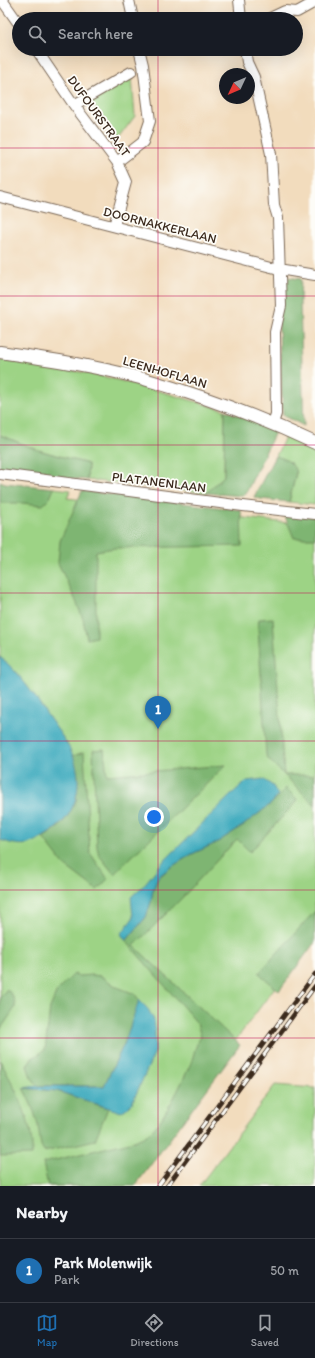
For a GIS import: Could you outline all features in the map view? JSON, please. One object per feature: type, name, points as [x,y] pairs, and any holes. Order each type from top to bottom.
[{"type":"street","points":[[2,0],[12,14]]},
{"type":"street","points":[[129,0],[132,12]]},
{"type":"street","points":[[239,0],[240,12]]},
{"type":"street","points":[[283,12],[297,12],[315,2]]},
{"type":"street","name":"DUFOURSTRAAT","points":[[41,56],[74,105],[117,162],[126,182],[114,226]]},
{"type":"street","points":[[117,162],[143,142],[150,121],[140,56]]},
{"type":"street","points":[[246,56],[254,77],[271,154],[274,205],[278,218],[281,306],[275,332],[276,414],[273,423]]},
{"type":"street","points":[[74,105],[131,72]]},
{"type":"street","name":"DOORNAKKERLAAN","points":[[0,197],[279,269],[315,275]]},
{"type":"street","name":"LEENHOFLAAN","points":[[0,352],[69,362],[143,379],[223,404],[273,423],[315,443]]},
{"type":"street","name":"PLATANENLAAN","points":[[0,474],[315,514]]},
{"type":"green space","points":[[132,77],[135,116],[117,140],[88,98]]},
{"type":"green space","points":[[286,277],[301,279],[300,302],[304,426],[283,415],[278,309],[284,293]]},
{"type":"green space","points":[[0,359],[93,374],[138,385],[225,410],[224,476],[206,493],[87,480],[88,464],[38,450],[0,435]]},
{"type":"green space","points":[[225,410],[276,430],[246,493],[242,496],[206,493],[224,476]]},
{"type":"green space","points":[[0,435],[38,450],[88,464],[87,480],[21,474],[0,469]]},
{"type":"green space","points":[[286,435],[315,447],[315,505],[289,502],[296,473],[276,456]]},
{"type":"green space","points":[[275,456],[282,458],[295,469],[296,473],[289,502],[254,497]]},
{"type":"green space","points":[[0,481],[5,483],[54,488],[50,498],[43,505],[0,503]]},
{"type":"green space","points":[[0,488],[50,496],[54,488],[71,490],[67,498],[315,526],[315,933],[128,1186],[0,1186]]},
{"type":"green space","points":[[82,491],[241,510],[242,546],[115,548],[96,551],[96,637],[87,639],[83,619],[58,563],[60,541]]},
{"type":"green space","points":[[284,514],[315,517],[315,538],[294,538]]},
{"type":"green space","points":[[273,618],[284,775],[266,755],[258,628],[259,619]]},
{"type":"green space","points":[[104,749],[107,775],[226,765],[114,874],[99,855],[97,847],[93,750]]},
{"type":"green space","points":[[84,752],[90,853],[108,879],[97,890],[64,865],[43,838],[60,826],[76,801],[78,777],[73,756]]},
{"type":"green space","points":[[284,775],[315,775],[315,805]]},
{"type":"green space","points":[[286,788],[298,800],[250,852],[237,839],[180,900],[134,946],[240,1045],[135,1186],[48,1186],[43,1163],[134,1141],[144,1137],[152,1130],[159,1123],[177,1092],[191,1063],[201,1037],[197,1023],[126,941],[146,917],[153,890],[158,878],[171,867],[192,854],[216,843],[244,825],[272,803]]},
{"type":"green space","points":[[315,911],[315,942],[279,991],[259,973]]},
{"type":"green space","points":[[74,974],[78,976],[101,976],[117,987],[135,994],[139,1000],[125,1042],[104,1086],[38,1086],[31,1077],[27,1066],[31,1059],[45,1050],[50,1008],[57,991]]},
{"type":"green space","points":[[7,989],[14,1000],[15,1008],[0,1030],[0,997]]},
{"type":"green space","points":[[0,1060],[27,1118],[32,1143],[32,1155],[0,1156]]},
{"type":"green space","points":[[275,1085],[315,1088],[315,1186],[199,1186]]},
{"type":"green space","points":[[23,1088],[57,1091],[108,1108],[95,1140],[44,1152],[41,1146],[38,1126],[34,1113]]},
{"type":"water","points":[[0,657],[13,669],[38,700],[71,751],[78,774],[78,785],[73,806],[60,825],[38,840],[21,845],[0,840]]},
{"type":"water","points":[[263,779],[273,786],[278,795],[272,803],[244,825],[216,843],[192,854],[158,877],[146,917],[126,941],[121,934],[133,918],[131,897],[143,886],[160,865],[236,790],[247,781]]},
{"type":"water","points":[[139,1000],[148,1009],[154,1020],[155,1052],[132,1103],[127,1108],[121,1112],[57,1091],[23,1088],[38,1086],[104,1086],[125,1042]]},
{"type":"railway","points":[[158,1186],[315,974]]},
{"type":"railway","points":[[167,1186],[315,986]]},
{"type":"place","name":"Park Molenwijk","points":[[158,729]]}]
